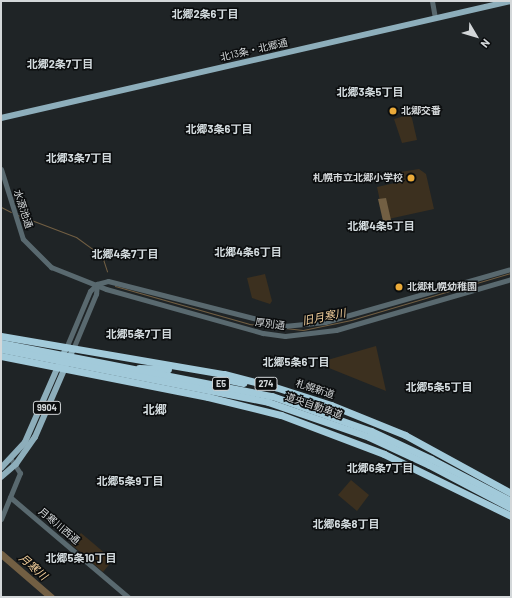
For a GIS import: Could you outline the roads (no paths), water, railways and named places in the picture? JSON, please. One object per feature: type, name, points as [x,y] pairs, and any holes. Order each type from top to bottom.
[{"type":"highway","name":"札幌新道","points":[[1,336],[234,376],[331,405],[406,436],[511,493]]},
{"type":"highway","name":"道央自動車道","points":[[1,343],[140,371],[248,397],[318,417],[401,451],[511,508]]},
{"type":"highway","name":"道央自動車道","points":[[1,349],[251,390],[321,412],[405,446],[511,501]]},
{"type":"highway","points":[[1,356],[281,415],[352,440],[434,477],[511,516]]},
{"type":"highway","points":[[140,371],[201,374],[293,397],[406,436]]},
{"type":"highway","points":[[140,371],[314,420],[413,462],[434,477]]},
{"type":"main road","name":"北13条・北郷通","points":[[1,118],[511,1]]},
{"type":"main road","name":"9904","points":[[1,477],[16,464],[35,437],[69,348]]},
{"type":"main road","name":"9904","points":[[1,468],[11,459],[28,436],[61,368]]},
{"type":"street","points":[[432,1],[435,18]]},
{"type":"street","name":"水源池通","points":[[1,169],[16,224],[30,249],[51,268],[97,284]]},
{"type":"street","name":"厚別通","points":[[97,284],[108,281],[128,285],[284,326],[325,322],[511,269]]},
{"type":"street","name":"厚別通","points":[[97,284],[235,326],[285,336],[336,330],[511,279]]},
{"type":"street","points":[[69,348],[90,291],[97,284]]},
{"type":"street","points":[[1,518],[20,473],[16,464],[11,459]]},
{"type":"street","name":"月寒川西通","points":[[10,497],[128,597]]},
{"type":"waterway","name":"旧月寒川","points":[[1,207],[11,212]]},
{"type":"waterway","name":"旧月寒川","points":[[18,215],[76,237],[95,251]]},
{"type":"waterway","name":"旧月寒川","points":[[103,259],[107,271]]},
{"type":"waterway","name":"旧月寒川","points":[[115,286],[249,324],[303,330],[351,320],[511,273]]},
{"type":"waterway","name":"月寒川","points":[[1,554],[51,597]]},
{"type":"place","name":"北郷交番","points":[[393,111]]},
{"type":"place","name":"札幌市立北郷小学校","points":[[411,178]]},
{"type":"place","name":"北郷札幌幼稚園","points":[[399,287]]},
{"type":"district","name":"北郷2条6丁目","points":[[205,14]]},
{"type":"district","name":"北郷2条7丁目","points":[[60,64]]},
{"type":"district","name":"北郷3条5丁目","points":[[370,92]]},
{"type":"district","name":"北郷3条6丁目","points":[[219,129]]},
{"type":"district","name":"北郷3条7丁目","points":[[79,158]]},
{"type":"district","name":"北郷4条5丁目","points":[[381,226]]},
{"type":"district","name":"北郷4条6丁目","points":[[248,252]]},
{"type":"district","name":"北郷4条7丁目","points":[[125,254]]},
{"type":"district","name":"北郷5条7丁目","points":[[139,334]]},
{"type":"district","name":"北郷5条6丁目","points":[[296,362]]},
{"type":"district","name":"北郷5条5丁目","points":[[439,387]]},
{"type":"district","name":"北郷","points":[[155,410]]},
{"type":"district","name":"北郷6条7丁目","points":[[380,468]]},
{"type":"district","name":"北郷5条9丁目","points":[[130,481]]},
{"type":"district","name":"北郷6条8丁目","points":[[346,524]]},
{"type":"district","name":"北郷5条10丁目","points":[[81,558]]}]
